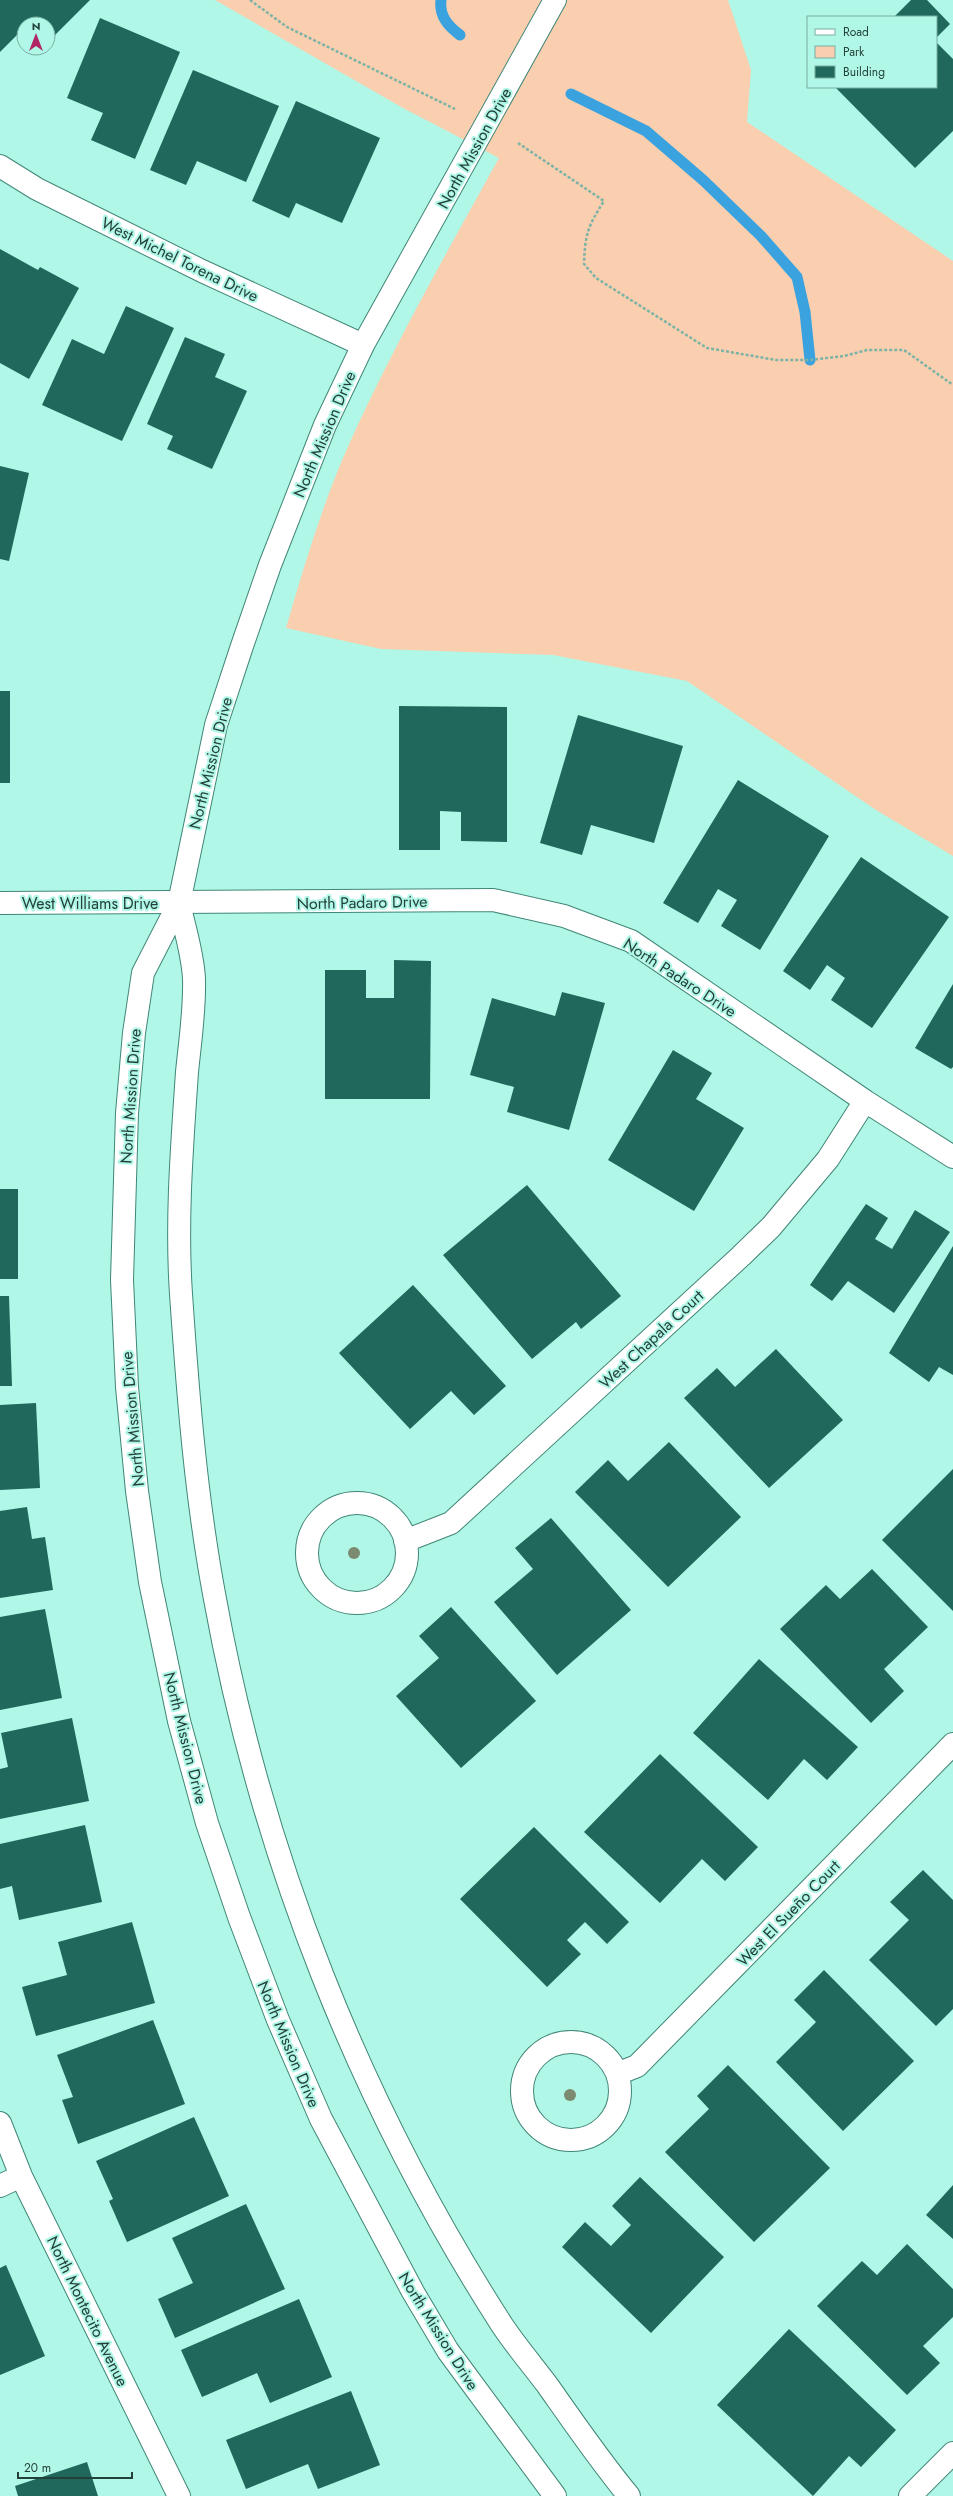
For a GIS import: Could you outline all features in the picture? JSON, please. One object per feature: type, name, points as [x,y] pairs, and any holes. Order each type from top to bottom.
[{"type":"street","name":"North Mission Drive","points":[[555,0],[363,345],[325,425],[272,558],[218,718],[201,792],[179,903],[142,973],[134,1033],[127,1113],[122,1280],[127,1387],[137,1491],[150,1582],[179,1721],[207,1823],[239,1917],[278,2020],[320,2119],[413,2292],[448,2351],[555,2496]]},
{"type":"street","name":"West Michel Torena Drive","points":[[0,166],[37,189],[202,271],[363,345]]},
{"type":"street","name":"North Padaro Drive","points":[[179,903],[493,900],[564,916],[631,941],[865,1101],[953,1157]]},
{"type":"street","name":"West Williams Drive","points":[[0,903],[179,903]]},
{"type":"street","name":"North Mission Drive","points":[[179,903],[194,977],[179,1206],[179,1268],[185,1354],[197,1479],[214,1597],[232,1685],[255,1780],[288,1883],[333,2003],[368,2086],[421,2189],[505,2330],[629,2496]]},
{"type":"street","name":"West Chapala Court","points":[[405,1541],[451,1523],[741,1256],[771,1226],[828,1159],[865,1101]]},
{"type":"street","points":[[358,1503],[379,1509],[388,1514],[399,1526],[405,1541],[407,1558],[403,1574],[393,1588],[379,1598],[362,1603],[345,1602],[330,1596],[317,1584],[309,1569],[306,1554],[309,1538],[314,1528],[327,1512],[342,1505],[358,1503]]},
{"type":"street","name":"West El Sueño Court","points":[[617,2074],[637,2066],[953,1744]]},
{"type":"street","points":[[566,2042],[582,2043],[596,2049],[609,2060],[617,2074],[620,2090],[618,2106],[613,2116],[599,2132],[584,2139],[567,2141],[552,2136],[537,2128],[527,2115],[522,2100],[522,2083],[527,2068],[537,2055],[550,2046],[566,2042]]},
{"type":"street","name":"North Montecito Avenue","points":[[0,2124],[21,2176],[179,2496]]},
{"type":"street","points":[[0,2186],[21,2176]]},
{"type":"street","points":[[910,2496],[953,2454]]},
{"type":"path","points":[[250,0],[287,27],[455,109]]},
{"type":"path","points":[[518,143],[604,201],[588,225],[585,243],[584,264],[596,278],[707,348],[776,360],[810,360],[844,356],[867,350],[904,350],[953,385]]},
{"type":"green space","points":[[215,0],[728,0],[751,70],[747,122],[953,261],[953,856],[876,810],[687,681],[553,655],[381,649],[286,628],[323,511],[350,442],[403,334],[499,158],[403,108]]},
{"type":"building","points":[[0,0],[90,0],[56,34],[56,16],[16,16],[16,36],[0,52]]},
{"type":"building","points":[[911,0],[927,0],[950,24],[937,37],[937,16],[895,16]]},
{"type":"building","points":[[100,18],[180,52],[135,159],[91,140],[103,113],[67,98]]},
{"type":"building","points":[[937,43],[953,59],[953,131],[915,168],[836,88],[937,88]]},
{"type":"building","points":[[193,70],[279,106],[246,182],[197,161],[186,185],[150,170]]},
{"type":"building","points":[[296,101],[380,138],[342,223],[296,203],[289,218],[252,201]]},
{"type":"building","points":[[0,249],[38,270],[40,267],[79,288],[29,379],[0,363]]},
{"type":"building","points":[[126,306],[174,328],[122,441],[42,405],[72,339],[104,354]]},
{"type":"building","points":[[185,337],[225,354],[215,377],[247,391],[212,469],[167,449],[173,436],[147,424]]},
{"type":"building","points":[[0,466],[29,473],[9,561],[0,559]]},
{"type":"building","points":[[0,691],[10,691],[10,783],[0,783]]},
{"type":"building","points":[[399,706],[507,707],[507,842],[461,841],[461,812],[440,811],[440,850],[399,850]]},
{"type":"building","points":[[578,715],[683,746],[654,843],[591,825],[582,855],[540,843]]},
{"type":"building","points":[[738,780],[829,836],[760,950],[721,926],[737,900],[718,889],[698,923],[663,903]]},
{"type":"building","points":[[861,857],[949,917],[872,1028],[831,1000],[845,978],[827,965],[810,990],[783,971]]},
{"type":"building","points":[[394,960],[431,961],[430,1099],[325,1099],[325,970],[366,970],[366,998],[394,998]]},
{"type":"building","points":[[953,984],[953,1067],[951,1069],[915,1048]]},
{"type":"building","points":[[562,992],[605,1003],[569,1130],[507,1112],[514,1087],[470,1075],[492,998],[555,1016]]},
{"type":"building","points":[[673,1050],[712,1073],[696,1099],[744,1128],[694,1211],[608,1160]]},
{"type":"building","points":[[527,1185],[621,1296],[581,1329],[576,1322],[532,1359],[443,1255]]},
{"type":"building","points":[[0,1189],[18,1189],[18,1279],[0,1279]]},
{"type":"building","points":[[866,1204],[888,1218],[875,1239],[892,1249],[915,1210],[950,1232],[894,1313],[848,1281],[832,1301],[810,1285]]},
{"type":"building","points":[[953,1246],[953,1375],[939,1367],[929,1382],[889,1353]]},
{"type":"building","points":[[413,1285],[506,1386],[474,1415],[451,1391],[410,1429],[339,1353]]},
{"type":"building","points":[[0,1296],[9,1296],[12,1386],[0,1386]]},
{"type":"building","points":[[776,1349],[843,1420],[769,1488],[684,1398],[717,1368],[735,1387]]},
{"type":"building","points":[[36,1403],[40,1488],[0,1490],[0,1405]]},
{"type":"building","points":[[669,1442],[741,1517],[668,1587],[575,1492],[608,1460],[628,1481]]},
{"type":"building","points":[[953,1469],[953,1611],[882,1540]]},
{"type":"building","points":[[27,1507],[32,1539],[45,1537],[53,1590],[0,1598],[0,1511]]},
{"type":"building","points":[[551,1518],[631,1610],[557,1675],[494,1602],[533,1569],[515,1548]]},
{"type":"building","points":[[872,1569],[928,1627],[884,1669],[904,1691],[871,1723],[780,1629],[826,1585],[840,1599]]},
{"type":"building","points":[[451,1607],[536,1701],[461,1768],[396,1696],[439,1658],[419,1636]]},
{"type":"building","points":[[45,1609],[62,1698],[0,1710],[0,1617]]},
{"type":"building","points":[[759,1659],[858,1747],[827,1780],[804,1759],[768,1800],[693,1733]]},
{"type":"building","points":[[72,1718],[89,1801],[0,1819],[0,1769],[8,1767],[1,1733]]},
{"type":"building","points":[[660,1754],[758,1847],[725,1881],[702,1859],[660,1903],[584,1832]]},
{"type":"building","points":[[85,1825],[102,1902],[19,1920],[12,1886],[0,1889],[0,1844]]},
{"type":"building","points":[[534,1827],[629,1922],[607,1944],[585,1922],[567,1940],[581,1954],[547,1987],[460,1899]]},
{"type":"building","points":[[923,1870],[953,1900],[953,2009],[936,2026],[869,1960],[909,1920],[890,1902]]},
{"type":"building","points":[[132,1922],[155,2003],[36,2036],[22,1987],[67,1975],[58,1942]]},
{"type":"building","points":[[824,1970],[914,2061],[843,2131],[776,2062],[816,2022],[794,2000]]},
{"type":"building","points":[[153,2020],[185,2104],[78,2144],[62,2100],[73,2097],[57,2055]]},
{"type":"building","points":[[728,2065],[830,2168],[754,2242],[665,2152],[709,2109],[697,2096]]},
{"type":"building","points":[[194,2117],[229,2196],[127,2242],[109,2201],[113,2199],[96,2161]]},
{"type":"building","points":[[640,2177],[724,2257],[651,2333],[562,2247],[585,2222],[611,2246],[631,2225],[612,2206]]},
{"type":"building","points":[[953,2185],[953,2239],[926,2215]]},
{"type":"building","points":[[246,2204],[285,2289],[175,2338],[158,2299],[193,2283],[172,2238]]},
{"type":"building","points":[[907,2244],[953,2289],[953,2317],[923,2346],[940,2363],[907,2395],[817,2306],[862,2261],[877,2275]]},
{"type":"building","points":[[6,2265],[45,2356],[0,2375],[0,2268]]},
{"type":"building","points":[[299,2299],[332,2377],[270,2403],[257,2373],[202,2397],[181,2350]]},
{"type":"building","points":[[789,2329],[896,2430],[861,2467],[849,2456],[813,2496],[717,2405]]},
{"type":"building","points":[[351,2391],[380,2465],[318,2489],[308,2464],[246,2489],[226,2440]]},
{"type":"building","points":[[87,2462],[98,2496],[18,2496],[15,2486]]},
{"type":"waterway","points":[[441,0],[441,11],[445,20],[460,35]]},
{"type":"waterway","points":[[571,94],[646,131],[703,180],[761,236],[797,277],[805,312],[810,360]]}]
